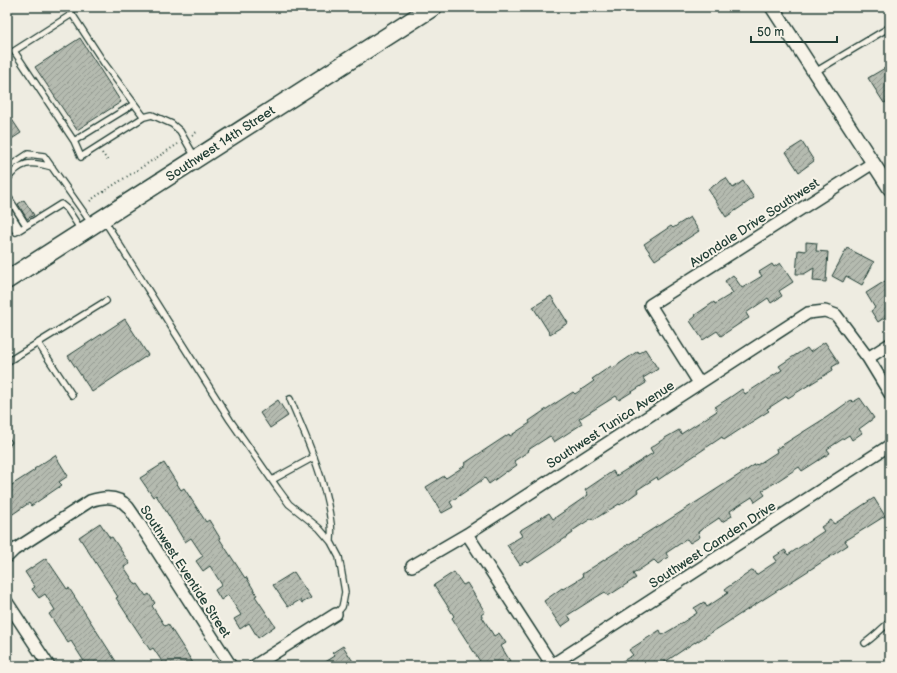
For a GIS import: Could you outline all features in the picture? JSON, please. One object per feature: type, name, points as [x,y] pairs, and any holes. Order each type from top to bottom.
[{"type":"main road","name":"Southwest 14th Street","points":[[7,280],[433,7]]},
{"type":"street","points":[[772,7],[890,189]]},
{"type":"street","name":"Avondale Drive Southwest","points":[[699,383],[650,305],[873,163]]},
{"type":"street","name":"Southwest Tunica Avenue","points":[[412,566],[467,534],[808,313],[825,311],[836,315],[868,358]]},
{"type":"street","points":[[890,344],[868,358],[890,394]]},
{"type":"street","name":"Southwest Camden Drive","points":[[551,665],[890,446]]},
{"type":"street","name":"Southwest Eventide Street","points":[[7,557],[14,550],[90,501],[98,498],[118,500],[128,506],[230,666]]},
{"type":"street","points":[[467,534],[551,665]]},
{"type":"street","points":[[7,602],[49,666]]},
{"type":"street","points":[[254,666],[336,614]]},
{"type":"lane","points":[[144,117],[104,63],[72,14],[14,51],[74,141],[82,158],[144,117],[152,115],[172,124],[180,131],[196,159]]},
{"type":"lane","points":[[814,72],[890,27]]},
{"type":"lane","points":[[74,141],[134,104]]},
{"type":"lane","points":[[7,168],[28,154],[44,156],[289,504],[319,528],[331,542],[339,557],[345,592],[342,607],[336,614]]},
{"type":"lane","points":[[7,180],[13,171],[26,163],[38,163],[52,167]]},
{"type":"lane","points":[[7,196],[26,225]]},
{"type":"lane","points":[[7,219],[16,232],[61,204],[93,225]]},
{"type":"lane","points":[[7,208],[20,229]]},
{"type":"lane","points":[[7,362],[106,300]]},
{"type":"lane","points":[[38,343],[72,396]]},
{"type":"lane","points":[[290,399],[320,474],[331,524],[331,542]]},
{"type":"lane","points":[[272,480],[314,457]]},
{"type":"lane","points":[[865,643],[890,622]]},
{"type":"path","points":[[191,136],[197,132]]},
{"type":"path","points":[[90,201],[179,144]]},
{"type":"path","points":[[102,153],[108,161]]},
{"type":"building","points":[[80,38],[121,102],[77,130],[35,67]]},
{"type":"building","points":[[890,65],[890,100],[884,103],[868,78]]},
{"type":"building","points":[[7,112],[21,133],[7,142]]},
{"type":"building","points":[[802,142],[814,161],[799,172],[786,152]]},
{"type":"building","points":[[726,178],[733,188],[743,181],[754,198],[726,217],[708,189]]},
{"type":"building","points":[[24,200],[34,215],[27,219],[18,204]]},
{"type":"building","points":[[690,217],[699,231],[655,260],[644,244],[671,226],[673,228]]},
{"type":"building","points":[[806,242],[817,243],[816,251],[828,252],[826,282],[813,281],[814,268],[804,274],[796,274],[798,250],[806,251]]},
{"type":"building","points":[[847,248],[874,262],[862,285],[846,276],[843,282],[832,276]]},
{"type":"building","points":[[780,263],[793,282],[779,291],[782,296],[771,303],[768,298],[746,313],[749,318],[721,336],[717,331],[703,340],[690,321],[696,316],[695,315],[714,302],[715,304],[733,293],[725,281],[733,275],[742,288],[762,276],[759,272],[772,264],[774,267]]},
{"type":"building","points":[[890,278],[890,314],[878,322],[871,311],[875,308],[866,293]]},
{"type":"building","points":[[551,296],[568,323],[550,334],[533,307]]},
{"type":"building","points":[[125,319],[148,355],[92,392],[68,356]]},
{"type":"building","points":[[825,342],[839,363],[832,367],[833,370],[788,398],[787,396],[767,409],[769,411],[724,440],[722,437],[658,480],[657,477],[637,490],[638,492],[620,505],[619,504],[593,520],[592,518],[572,531],[573,533],[528,563],[526,561],[520,565],[507,545],[522,536],[519,531],[549,513],[553,519],[588,495],[585,490],[613,471],[616,476],[653,453],[650,448],[665,438],[679,430],[681,434],[717,411],[715,407],[742,389],[745,394],[782,370],[779,366],[794,356],[807,348],[810,352]]},
{"type":"building","points":[[645,349],[658,369],[643,378],[646,383],[619,400],[616,396],[579,419],[582,424],[554,442],[550,436],[528,450],[529,451],[514,461],[517,465],[489,484],[485,478],[450,502],[453,507],[442,513],[426,487],[444,476],[446,478],[466,465],[465,463],[509,434],[510,436],[530,423],[529,421],[548,408],[573,392],[575,394],[594,381],[592,379],[611,366],[613,368],[638,351],[639,353]]},
{"type":"building","points":[[860,398],[874,418],[859,429],[862,433],[852,440],[849,435],[827,449],[830,453],[802,471],[799,467],[762,491],[765,495],[755,502],[752,497],[730,511],[732,516],[722,522],[719,518],[698,532],[700,537],[690,543],[687,539],[666,553],[668,557],[658,564],[654,560],[633,574],[636,578],[608,596],[605,592],[568,615],[571,620],[561,627],[544,601],[562,588],[563,589],[583,577],[582,574],[777,452],[776,449],[851,400],[853,402]]},
{"type":"building","points":[[278,400],[288,416],[270,428],[260,413]]},
{"type":"building","points":[[55,455],[68,476],[59,482],[62,485],[31,506],[29,503],[7,518],[7,488]]},
{"type":"building","points":[[164,463],[181,490],[184,488],[206,522],[209,520],[245,578],[246,577],[257,595],[255,596],[275,626],[258,638],[249,623],[240,629],[234,619],[241,615],[228,595],[221,600],[215,590],[222,585],[210,566],[203,571],[196,561],[203,556],[191,538],[185,542],[156,495],[153,497],[140,478]]},
{"type":"building","points":[[874,498],[885,516],[845,541],[848,545],[822,562],[659,666],[614,666],[633,655],[629,650],[660,630],[662,635],[697,613],[694,608],[704,602],[707,607],[728,593],[725,589],[753,570],[756,575],[777,561],[774,557],[785,550],[788,555],[824,531],[821,527],[831,520],[834,524]]},
{"type":"building","points":[[100,523],[110,538],[112,537],[130,564],[124,567],[136,585],[138,584],[146,596],[149,594],[155,603],[152,606],[165,626],[168,624],[193,663],[187,666],[165,666],[153,648],[150,650],[79,537]]},
{"type":"building","points":[[46,558],[67,589],[69,588],[119,666],[87,666],[71,641],[68,643],[49,614],[55,610],[45,594],[39,598],[32,589],[35,587],[25,572]]},
{"type":"building","points":[[294,572],[311,598],[302,603],[300,600],[288,607],[273,585]]},
{"type":"building","points":[[454,572],[463,585],[467,583],[485,612],[481,615],[494,636],[499,633],[506,643],[501,646],[510,661],[502,666],[483,666],[452,618],[454,616],[434,585]]},
{"type":"building","points":[[343,646],[356,666],[319,666],[335,656],[332,653]]}]
